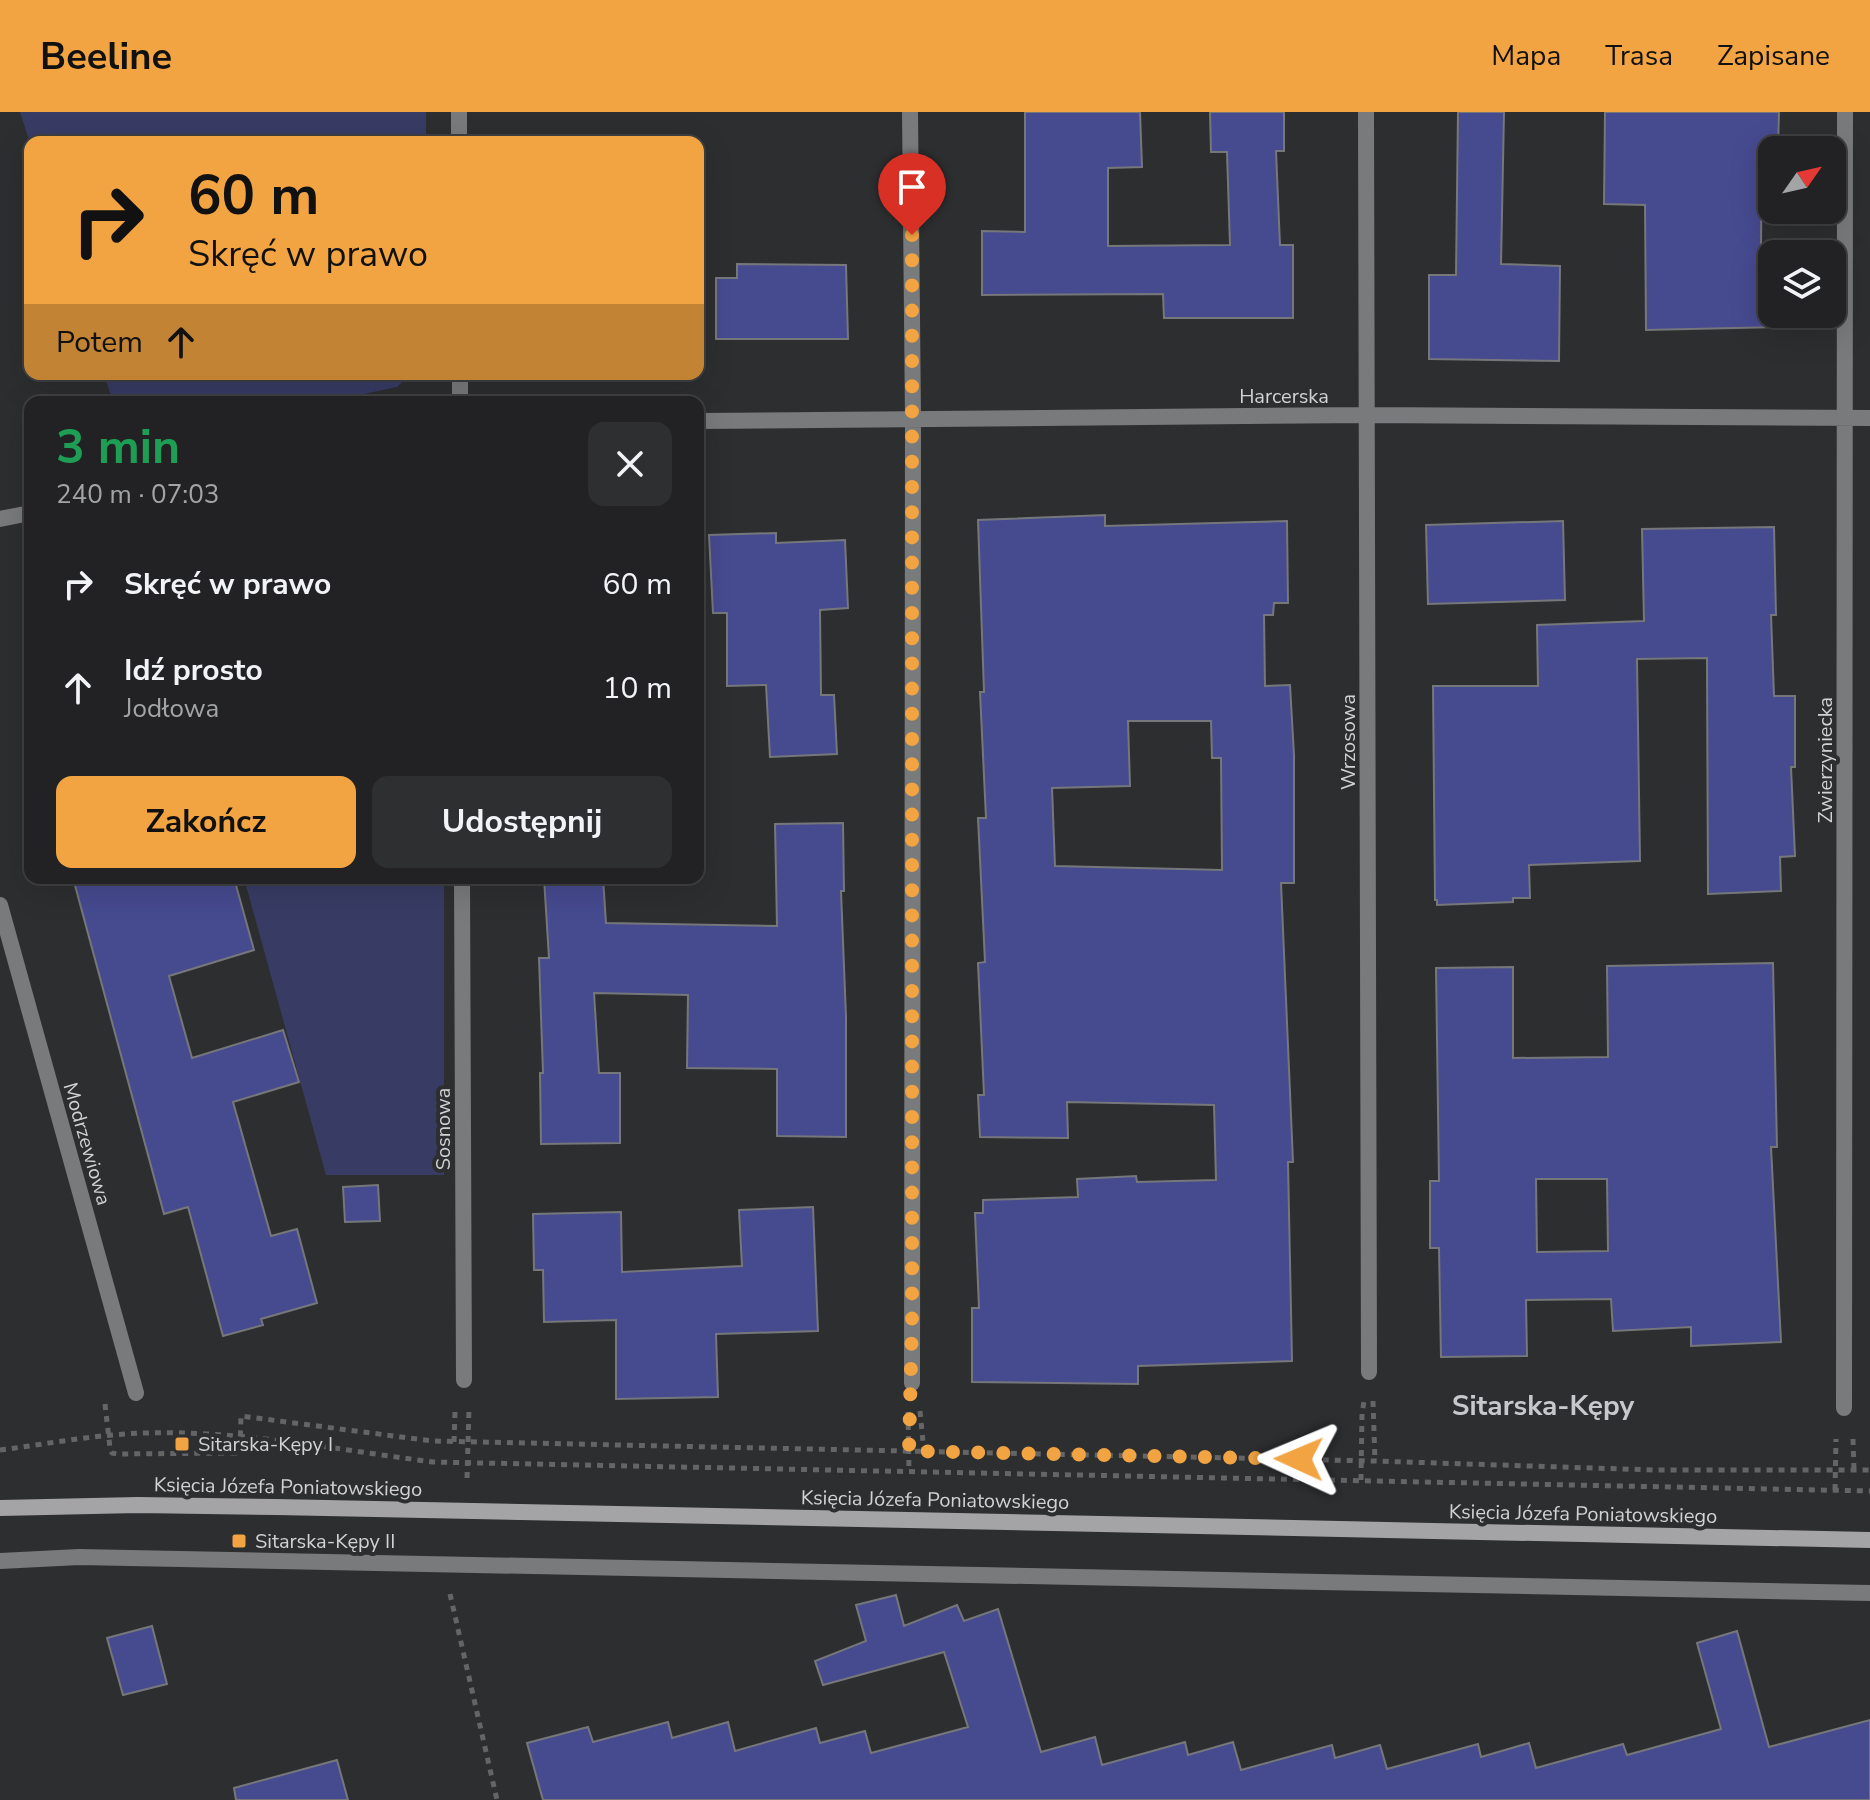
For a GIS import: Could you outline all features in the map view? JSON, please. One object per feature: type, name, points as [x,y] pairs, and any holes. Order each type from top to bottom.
[{"type":"street","points":[[459,112],[459,136]]},
{"type":"street","points":[[910,112],[913,419],[912,1383]]},
{"type":"street","name":"Wrzosowa","points":[[1366,112],[1369,1372]]},
{"type":"street","name":"Zwierzyniecka","points":[[1844,1408],[1845,112]]},
{"type":"street","name":"Harcerska","points":[[704,421],[1367,415],[1870,418]]},
{"type":"street","points":[[0,519],[24,514]]},
{"type":"street","name":"Sosnowa","points":[[462,884],[464,1380]]},
{"type":"street","name":"Modrzewiowa","points":[[0,905],[136,1393]]},
{"type":"street","name":"Księcia Józefa Poniatowskiego","points":[[0,1508],[260,1506],[1870,1540]]},
{"type":"street","points":[[0,1561],[79,1557],[1870,1593]]},
{"type":"path","points":[[1361,1480],[1362,1414],[1369,1372]]},
{"type":"path","points":[[1369,1372],[1375,1416],[1375,1461]]},
{"type":"path","points":[[464,1380],[469,1399],[467,1486]]},
{"type":"path","points":[[909,1471],[908,1414],[912,1383]]},
{"type":"path","points":[[104,1401],[112,1453],[133,1454],[236,1453],[240,1449],[241,1416],[432,1441],[1654,1470],[1870,1470]]},
{"type":"path","points":[[1835,1490],[1837,1431],[1844,1408]]},
{"type":"path","points":[[0,1450],[109,1436],[176,1433],[240,1437],[433,1462],[1870,1491]]},
{"type":"path","points":[[449,1584],[497,1800]]},
{"type":"shaded area","points":[[20,112],[426,112],[426,136],[28,136]]},
{"type":"shaded area","points":[[106,380],[404,380],[397,387],[354,396],[111,396]]},
{"type":"shaded area","points":[[246,884],[444,884],[444,1175],[326,1175]]},
{"type":"building","points":[[1025,112],[1140,112],[1142,167],[1108,168],[1108,246],[1230,245],[1227,152],[1211,152],[1210,112],[1284,112],[1284,151],[1276,151],[1280,245],[1293,245],[1293,318],[1164,318],[1163,294],[982,295],[982,231],[1025,232]]},
{"type":"building","points":[[1458,112],[1504,112],[1501,264],[1560,266],[1559,361],[1429,359],[1429,275],[1456,275]]},
{"type":"building","points":[[1605,112],[1779,112],[1778,136],[1758,136],[1758,224],[1761,224],[1761,240],[1758,240],[1758,328],[1646,330],[1645,205],[1604,204]]},
{"type":"building","points":[[737,264],[846,265],[848,339],[716,339],[716,278],[737,278]]},
{"type":"building","points":[[1105,515],[1105,526],[1287,521],[1288,603],[1274,603],[1273,615],[1264,615],[1265,686],[1290,685],[1294,755],[1294,883],[1281,883],[1293,1162],[1288,1162],[1292,1361],[1138,1366],[1138,1384],[972,1382],[972,1308],[979,1308],[975,1213],[983,1213],[983,1200],[1078,1197],[1077,1179],[1136,1176],[1137,1182],[1216,1180],[1214,1105],[1067,1102],[1068,1138],[980,1137],[978,1095],[984,1095],[978,963],[985,962],[978,818],[986,818],[980,692],[984,692],[978,520]],"holes":[[[1128,721],[1211,721],[1212,758],[1221,758],[1222,870],[1055,866],[1052,788],[1130,786]]]},
{"type":"building","points":[[1563,521],[1565,600],[1428,604],[1426,525]]},
{"type":"building","points":[[1774,527],[1776,615],[1771,615],[1774,696],[1795,696],[1795,767],[1791,767],[1795,856],[1780,857],[1781,891],[1708,894],[1707,658],[1637,659],[1640,861],[1529,865],[1530,898],[1513,898],[1513,902],[1437,905],[1433,686],[1538,686],[1537,625],[1644,621],[1642,529]]},
{"type":"building","points":[[776,533],[776,543],[845,540],[848,608],[820,610],[821,695],[834,695],[837,754],[770,757],[766,685],[727,686],[727,613],[713,613],[709,535]]},
{"type":"building","points":[[843,823],[844,891],[841,891],[846,1017],[846,1137],[777,1136],[777,1069],[687,1068],[688,995],[594,993],[599,1073],[620,1073],[620,1143],[541,1144],[540,1073],[543,1073],[539,958],[549,958],[544,884],[603,884],[606,923],[777,926],[775,824]]},
{"type":"building","points":[[75,884],[236,884],[254,950],[169,976],[192,1058],[283,1030],[299,1082],[233,1102],[271,1236],[297,1229],[317,1303],[261,1319],[263,1325],[223,1336],[188,1207],[164,1214]]},
{"type":"building","points":[[1773,963],[1777,1147],[1771,1147],[1781,1342],[1691,1346],[1691,1327],[1613,1331],[1611,1299],[1526,1300],[1527,1356],[1441,1357],[1439,1248],[1430,1248],[1430,1181],[1439,1181],[1436,968],[1513,967],[1513,1058],[1608,1057],[1607,966]],"holes":[[[1536,1179],[1607,1179],[1608,1251],[1537,1252]]]},
{"type":"building","points":[[378,1185],[380,1221],[345,1222],[343,1187]]},
{"type":"building","points":[[813,1207],[818,1331],[716,1334],[718,1397],[616,1399],[616,1320],[544,1322],[543,1270],[534,1270],[533,1214],[621,1212],[622,1272],[742,1266],[739,1210]]},
{"type":"building","points":[[896,1595],[904,1626],[957,1605],[964,1621],[998,1609],[1041,1752],[1095,1737],[1102,1765],[1185,1742],[1188,1755],[1233,1742],[1241,1770],[1332,1745],[1335,1758],[1380,1745],[1387,1769],[1478,1744],[1481,1757],[1529,1743],[1536,1768],[1623,1744],[1627,1755],[1721,1729],[1697,1643],[1737,1631],[1769,1747],[1870,1720],[1870,1800],[543,1800],[527,1743],[588,1727],[593,1742],[668,1722],[672,1738],[728,1722],[735,1751],[816,1728],[820,1743],[865,1731],[871,1753],[968,1727],[944,1652],[823,1685],[815,1661],[866,1641],[856,1605]]},
{"type":"building","points":[[152,1626],[167,1684],[123,1695],[107,1638]]},
{"type":"building","points":[[337,1760],[348,1800],[236,1800],[234,1788]]},
{"type":"place","name":"Sitarska-Kępy I","points":[[182,1444]]},
{"type":"place","name":"Sitarska-Kępy II","points":[[239,1541]]},
{"type":"district","name":"Sitarska-Kępy","points":[[1543,1406]]},
{"type":"route","points":[[912,235],[912,1383],[908,1414],[909,1451],[1299,1459]]}]
